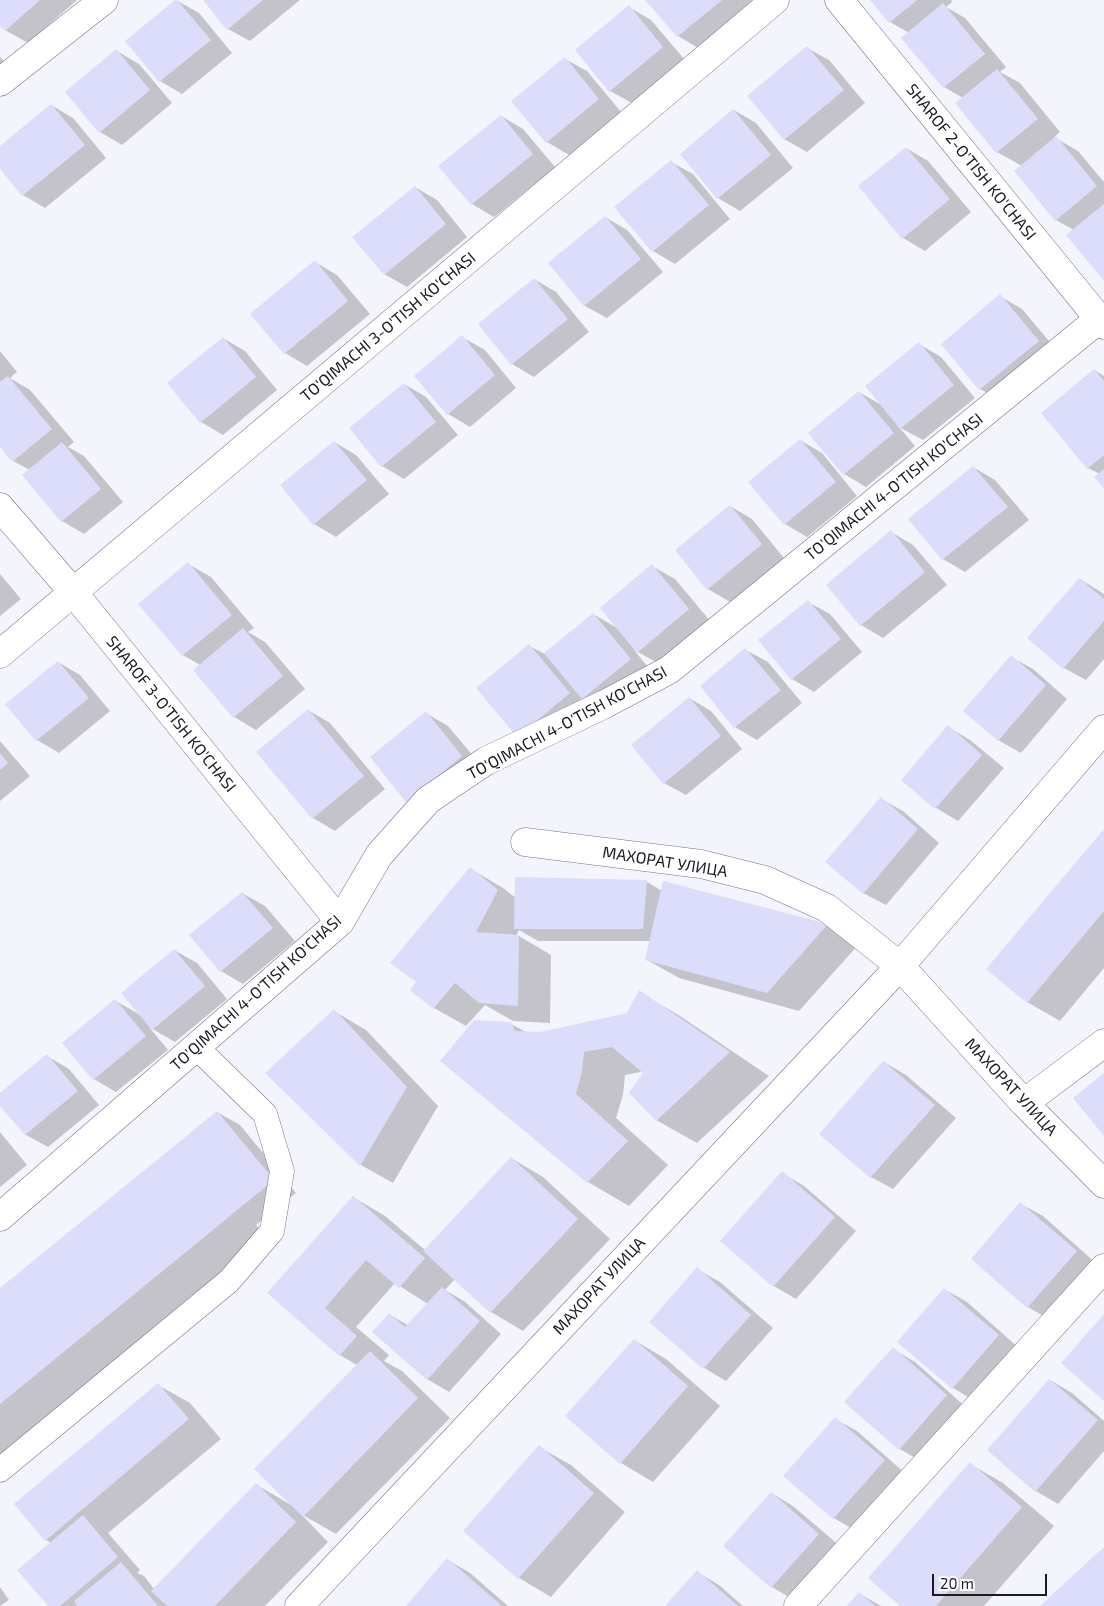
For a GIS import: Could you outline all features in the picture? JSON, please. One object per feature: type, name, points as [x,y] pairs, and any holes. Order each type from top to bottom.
[{"type":"street","points":[[0,82],[104,0]]},
{"type":"street","name":"TO'QIMACHI 3-O'TISH KO'CHASI","points":[[0,654],[775,0]]},
{"type":"street","name":"SHAROF 2-O'TISH KO'CHASI","points":[[839,0],[1102,322]]},
{"type":"street","name":"TO'QIMACHI 4-O'TISH KO'CHASI","points":[[0,1217],[340,922],[379,855],[428,800],[486,761],[605,704],[669,670],[1102,322]]},
{"type":"street","name":"SHAROF 3-O'TISH KO'CHASI","points":[[0,507],[72,592],[340,922]]},
{"type":"street","name":"МАХОРАТ УЛИЦА","points":[[299,1606],[900,966],[1104,729]]},
{"type":"street","name":"МАХОРАТ УЛИЦА","points":[[524,842],[701,864],[765,880],[828,908],[900,966],[1024,1104],[1104,1184]]},
{"type":"street","points":[[1024,1104],[1104,1043]]},
{"type":"street","points":[[798,1606],[1104,1268]]},
{"type":"lane","points":[[0,1470],[229,1281],[272,1231],[282,1171],[266,1114],[196,1047]]},
{"type":"building","points":[[0,0],[40,0],[5,31],[0,26]]},
{"type":"building","points":[[175,0],[211,40],[159,82],[125,41]]},
{"type":"building","points":[[203,0],[263,0],[227,30]]},
{"type":"building","points":[[645,0],[722,0],[677,37]]},
{"type":"building","points":[[870,0],[917,0],[889,23]]},
{"type":"building","points":[[943,3],[985,54],[943,88],[901,38]]},
{"type":"building","points":[[629,5],[663,47],[609,92],[575,50]]},
{"type":"building","points":[[807,46],[844,90],[784,140],[747,96]]},
{"type":"building","points":[[116,49],[150,90],[99,133],[65,92]]},
{"type":"building","points":[[565,57],[599,99],[546,143],[511,101]]},
{"type":"building","points":[[997,69],[1038,119],[996,153],[955,103]]},
{"type":"building","points":[[51,104],[85,145],[22,196],[0,169],[0,146]]},
{"type":"building","points":[[733,109],[771,155],[717,199],[680,154]]},
{"type":"building","points":[[501,115],[533,154],[471,205],[438,166]]},
{"type":"building","points":[[1056,136],[1097,186],[1055,221],[1014,171]]},
{"type":"building","points":[[906,147],[950,199],[902,239],[858,186]]},
{"type":"building","points":[[671,160],[709,205],[652,252],[614,207]]},
{"type":"building","points":[[415,186],[446,224],[384,275],[352,237]]},
{"type":"building","points":[[1104,204],[1104,281],[1066,235]]},
{"type":"building","points":[[605,216],[641,259],[584,306],[548,263]]},
{"type":"building","points":[[315,260],[348,301],[284,354],[250,314]]},
{"type":"building","points":[[534,278],[568,319],[511,365],[478,324]]},
{"type":"building","points":[[1000,294],[1039,341],[979,390],[941,344]]},
{"type":"building","points":[[462,335],[495,375],[447,415],[414,376]]},
{"type":"building","points":[[223,337],[256,377],[200,423],[167,383]]},
{"type":"building","points":[[919,342],[954,385],[900,429],[865,386]]},
{"type":"building","points":[[1094,369],[1104,381],[1104,455],[1087,469],[1041,413]]},
{"type":"building","points":[[8,376],[52,429],[12,462],[0,447],[0,382]]},
{"type":"building","points":[[404,383],[436,422],[381,467],[349,428]]},
{"type":"building","points":[[859,391],[894,433],[843,475],[808,433]]},
{"type":"building","points":[[800,439],[836,482],[784,525],[748,482]]},
{"type":"building","points":[[334,441],[367,480],[313,525],[280,485]]},
{"type":"building","points":[[62,442],[101,489],[61,522],[22,475]]},
{"type":"building","points":[[973,466],[1008,507],[942,560],[908,519]]},
{"type":"building","points":[[1104,469],[1104,489],[1094,477]]},
{"type":"building","points":[[730,505],[762,544],[707,590],[675,550]]},
{"type":"building","points":[[891,530],[925,572],[860,626],[826,585]]},
{"type":"building","points":[[188,562],[232,615],[182,656],[138,604]]},
{"type":"building","points":[[652,564],[689,609],[637,653],[600,608]]},
{"type":"building","points":[[1079,578],[1104,599],[1104,621],[1063,669],[1027,638]]},
{"type":"building","points":[[808,600],[841,639],[791,680],[758,640]]},
{"type":"building","points":[[593,613],[631,659],[582,699],[544,653]]},
{"type":"building","points":[[243,628],[283,676],[233,718],[193,670]]},
{"type":"building","points":[[529,644],[570,693],[517,737],[476,688]]},
{"type":"building","points":[[745,648],[781,690],[734,728],[700,686]]},
{"type":"building","points":[[1011,655],[1046,685],[998,741],[963,711]]},
{"type":"building","points":[[58,661],[89,698],[36,741],[5,704]]},
{"type":"building","points":[[689,697],[721,736],[663,784],[631,745]]},
{"type":"building","points":[[308,709],[364,776],[312,819],[256,752]]},
{"type":"building","points":[[426,711],[462,756],[406,802],[370,757]]},
{"type":"building","points":[[948,725],[982,755],[935,809],[901,780]]},
{"type":"building","points":[[0,753],[8,763],[0,770]]},
{"type":"building","points":[[881,797],[918,829],[863,894],[825,862]]},
{"type":"building","points":[[1104,829],[1104,911],[1027,1003],[986,969]]},
{"type":"building","points":[[470,867],[498,890],[476,932],[519,935],[518,1006],[479,1003],[455,983],[433,1009],[410,990],[416,982],[390,963]]},
{"type":"building","points":[[515,877],[647,880],[643,929],[514,929]]},
{"type":"building","points":[[663,881],[828,924],[767,993],[645,960]]},
{"type":"building","points":[[242,892],[273,928],[220,972],[189,935]]},
{"type":"building","points":[[174,949],[205,986],[152,1030],[121,993]]},
{"type":"building","points":[[639,990],[730,1052],[656,1121],[629,1093],[643,1073],[612,1047],[584,1052],[582,1071],[576,1094],[628,1141],[587,1183],[440,1061],[474,1020],[511,1022],[515,1031],[540,1032],[627,1013]]},
{"type":"building","points":[[115,999],[146,1036],[93,1080],[62,1043]]},
{"type":"building","points":[[334,1009],[407,1087],[360,1166],[265,1073]]},
{"type":"building","points":[[47,1054],[78,1091],[25,1135],[0,1106],[0,1093]]},
{"type":"building","points":[[883,1061],[935,1105],[870,1178],[819,1134]]},
{"type":"building","points":[[1104,1073],[1104,1136],[1073,1098]]},
{"type":"building","points":[[217,1111],[274,1180],[0,1404],[0,1288]]},
{"type":"building","points":[[511,1157],[578,1219],[490,1313],[423,1251]]},
{"type":"building","points":[[782,1171],[835,1217],[773,1287],[720,1241]]},
{"type":"building","points":[[353,1196],[425,1258],[399,1288],[366,1260],[325,1308],[357,1336],[339,1356],[267,1293]]},
{"type":"building","points":[[1020,1202],[1077,1251],[1027,1308],[971,1259]]},
{"type":"building","points":[[697,1267],[751,1315],[703,1369],[649,1322]]},
{"type":"building","points":[[442,1287],[480,1321],[427,1380],[372,1332],[389,1313],[405,1327]]},
{"type":"building","points":[[944,1288],[999,1335],[952,1389],[897,1342]]},
{"type":"building","points":[[1104,1314],[1104,1401],[1061,1363]]},
{"type":"building","points":[[634,1339],[688,1386],[620,1464],[565,1416]]},
{"type":"building","points":[[893,1347],[947,1395],[899,1450],[844,1402]]},
{"type":"building","points":[[370,1351],[418,1398],[303,1517],[254,1469]]},
{"type":"building","points":[[1049,1379],[1098,1420],[1035,1492],[987,1450]]},
{"type":"building","points":[[158,1383],[189,1419],[45,1541],[14,1504]]},
{"type":"building","points":[[835,1417],[885,1460],[833,1519],[783,1476]]},
{"type":"building","points":[[539,1445],[594,1493],[518,1579],[463,1531]]},
{"type":"building","points":[[970,1462],[1022,1507],[936,1606],[900,1606],[868,1578]]},
{"type":"building","points":[[256,1483],[296,1522],[215,1606],[167,1606],[151,1591]]},
{"type":"building","points":[[771,1492],[819,1534],[771,1588],[723,1546]]},
{"type":"building","points":[[83,1515],[118,1557],[60,1606],[48,1606],[17,1570]]},
{"type":"building","points":[[1104,1547],[1104,1606],[1040,1606],[1094,1556]]},
{"type":"building","points":[[447,1558],[502,1606],[406,1606]]},
{"type":"building","points":[[121,1562],[158,1606],[77,1606],[74,1601]]},
{"type":"building","points":[[697,1570],[738,1606],[665,1606]]},
{"type":"building","points":[[859,1592],[875,1606],[847,1606]]}]
